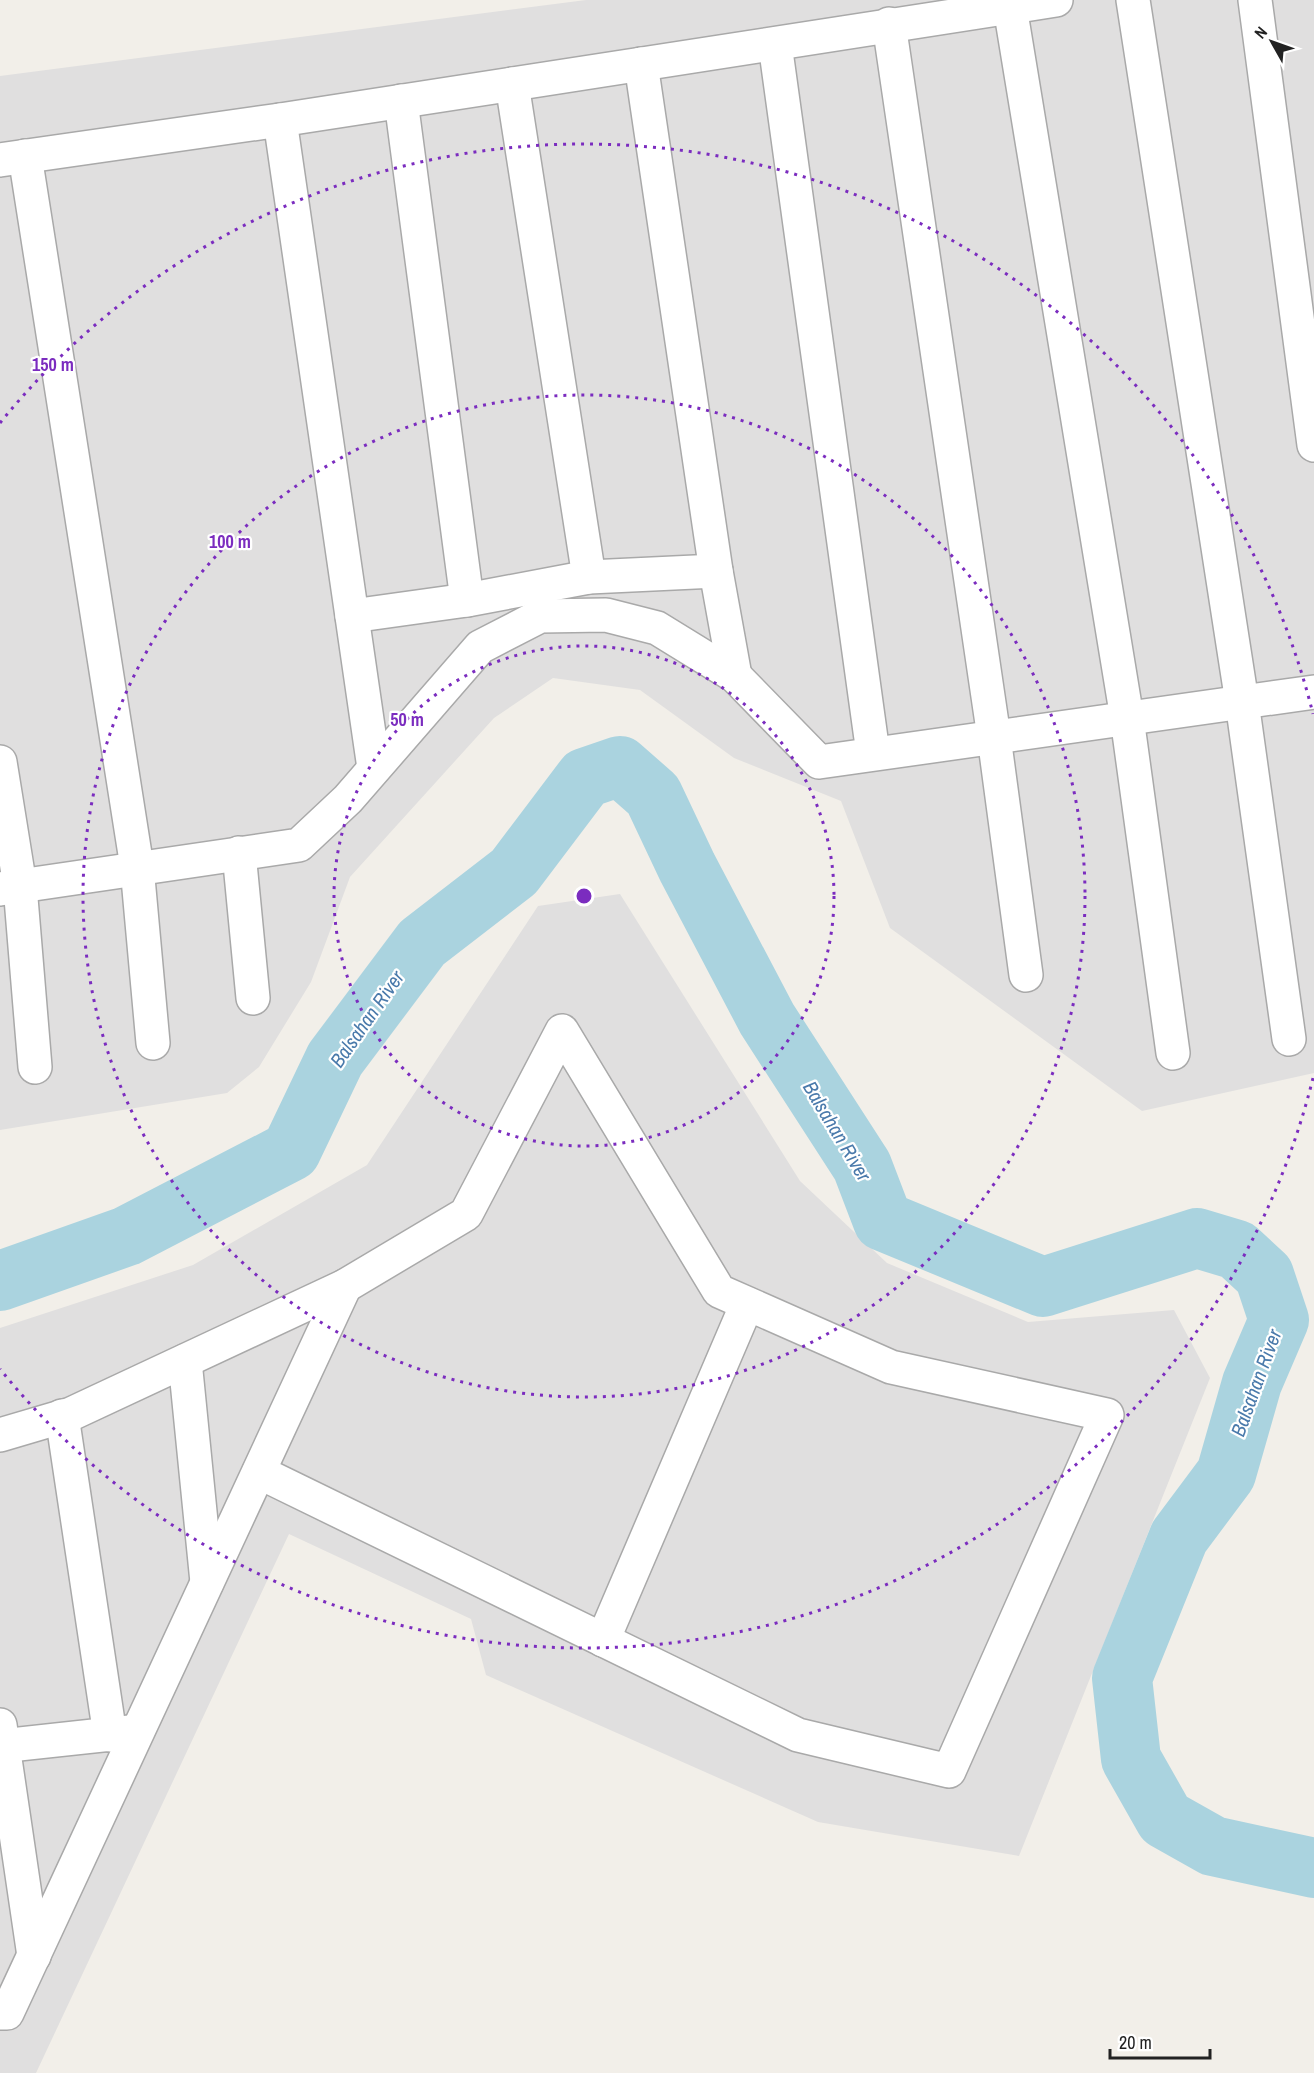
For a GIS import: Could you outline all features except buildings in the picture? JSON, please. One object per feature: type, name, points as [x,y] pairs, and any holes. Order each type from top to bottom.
[{"type":"street","points":[[153,1043],[137,867],[12,158],[280,120],[775,44],[889,24],[1056,0]]},
{"type":"street","points":[[1133,0],[1242,702],[1289,1039]]},
{"type":"street","points":[[1255,0],[1314,445]]},
{"type":"street","points":[[1010,7],[1127,718],[1173,1053]]},
{"type":"street","points":[[889,24],[994,737],[1026,975]]},
{"type":"street","points":[[775,44],[873,753]]},
{"type":"street","points":[[641,64],[716,571],[735,676]]},
{"type":"street","points":[[512,84],[589,577]]},
{"type":"street","points":[[400,101],[467,600]]},
{"type":"street","points":[[280,120],[375,768]]},
{"type":"street","points":[[352,616],[467,600],[589,577],[716,571]]},
{"type":"street","points":[[10,887],[299,845],[348,799],[480,647],[540,616],[606,615],[657,628],[735,676],[819,762],[1314,692]]},
{"type":"street","points":[[0,762],[10,887],[34,1067]]},
{"type":"street","points":[[239,854],[253,998]]},
{"type":"street","points":[[0,1435],[62,1416],[345,1286],[466,1214],[562,1031],[718,1291],[891,1367],[1107,1415],[948,1771],[798,1735],[259,1472]]},
{"type":"street","points":[[0,2013],[7,2013],[34,1956],[124,1733],[207,1584],[345,1286]]},
{"type":"street","points":[[603,1640],[747,1304]]},
{"type":"street","points":[[185,1361],[207,1584]]},
{"type":"street","points":[[62,1416],[124,1733]]},
{"type":"street","points":[[34,1956],[1,1739],[124,1733]]},
{"type":"shaded area","points":[[586,0],[1314,0],[1314,1073],[1142,1111],[890,928],[841,801],[734,758],[640,690],[553,678],[494,718],[350,877],[311,982],[259,1067],[227,1093],[0,1130],[0,76]]},
{"type":"shaded area","points":[[620,894],[800,1181],[887,1263],[1028,1322],[1174,1310],[1210,1378],[1019,1856],[818,1822],[486,1675],[471,1619],[289,1534],[36,2073],[0,2073],[0,1328],[193,1265],[367,1165],[538,906]]},
{"type":"waterway","name":"Balsahan River","points":[[0,1281],[127,1236],[291,1151],[335,1059],[422,943],[514,872],[585,778],[620,766],[653,795],[687,867],[767,1019],[862,1166],[883,1221],[1043,1287],[1197,1238],[1237,1250],[1264,1275],[1279,1320],[1252,1383],[1226,1474],[1179,1537],[1122,1678],[1131,1759],[1165,1819],[1213,1846],[1314,1868]]}]
